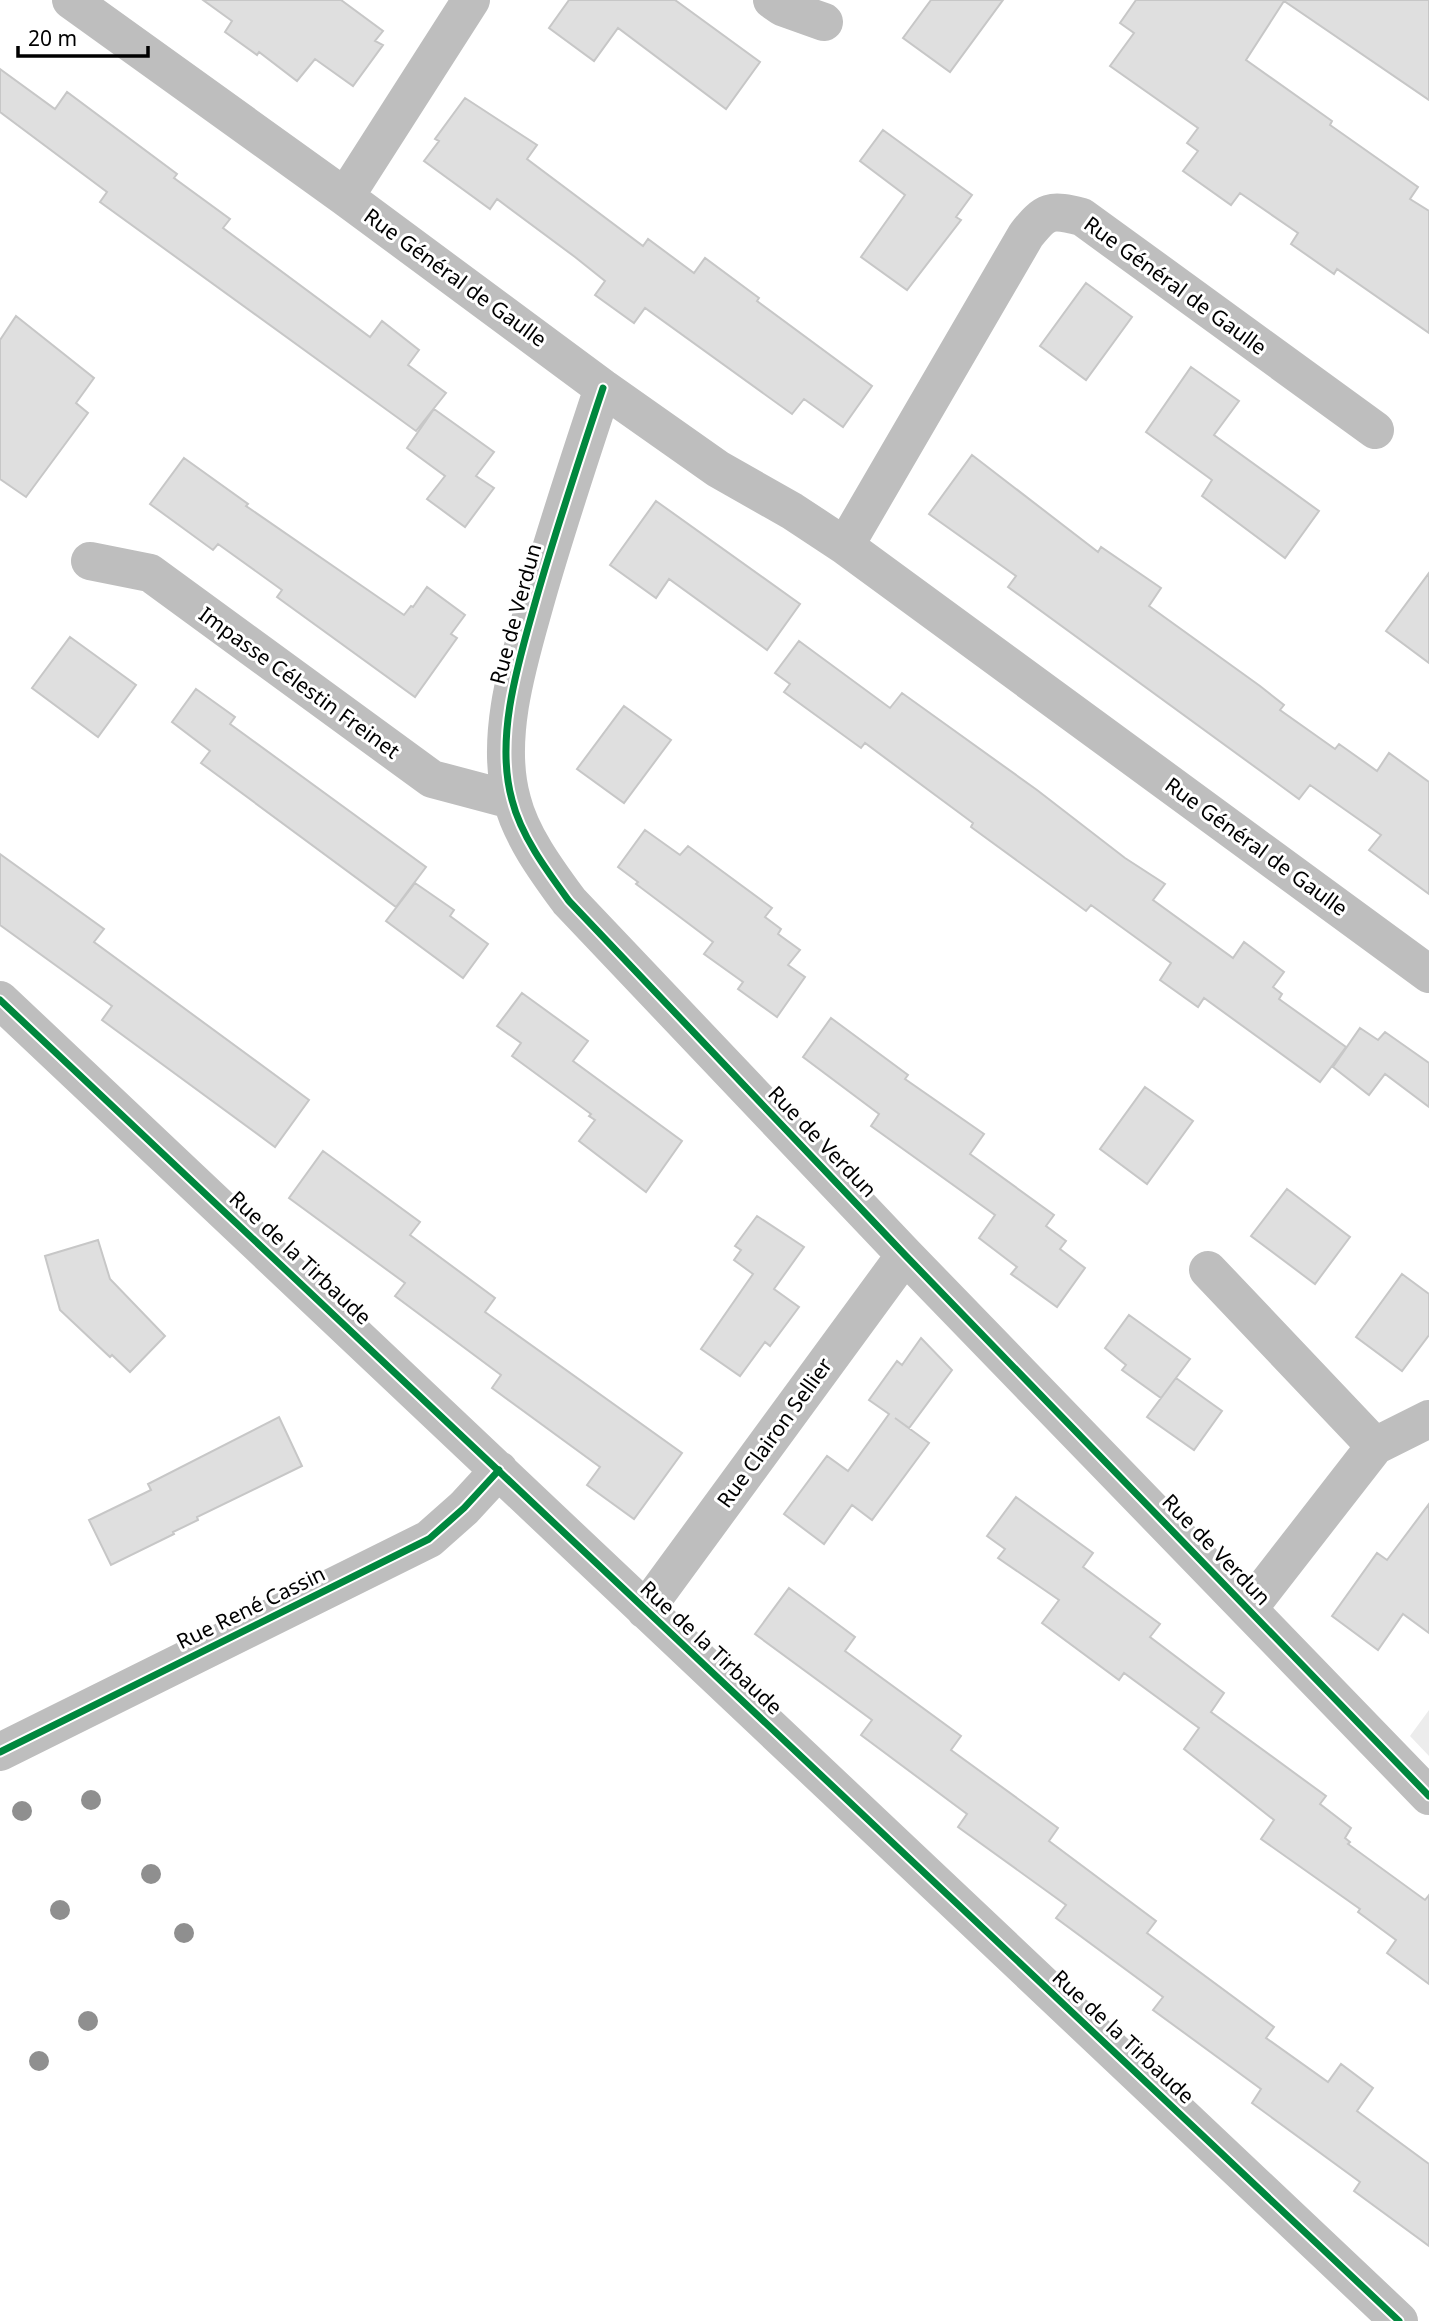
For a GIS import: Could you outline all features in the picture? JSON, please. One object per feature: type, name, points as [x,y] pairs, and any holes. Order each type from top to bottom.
[{"type":"street","name":"Rue Général de Gaulle","points":[[71,0],[345,197],[603,388],[718,469],[792,511],[845,546],[1429,974]]},
{"type":"street","points":[[345,197],[471,0]]},
{"type":"street","points":[[772,0],[782,7],[824,22]]},
{"type":"street","name":"Rue Général de Gaulle","points":[[845,546],[1026,235],[1041,216],[1061,212],[1082,217],[1375,430]]},
{"type":"street","name":"Rue de Verdun","points":[[603,388],[561,514],[517,667],[508,733],[508,766],[512,800],[536,851],[569,901],[905,1255],[1429,1796]]},
{"type":"street","name":"Impasse Célestin Freinet","points":[[90,561],[150,573],[432,779],[512,800]]},
{"type":"street","name":"Rue de la Tirbaude","points":[[0,1000],[1399,2321]]},
{"type":"street","name":"Rue Clairon Sellier","points":[[645,1610],[905,1255]]},
{"type":"street","points":[[1208,1270],[1375,1446]]},
{"type":"street","points":[[1249,1608],[1375,1446],[1429,1419]]},
{"type":"street","name":"Rue René Cassin","points":[[0,1752],[429,1539],[464,1508],[499,1470]]},
{"type":"shaded area","points":[[1429,1710],[1429,1756],[1410,1736]]},
{"type":"building","points":[[203,0],[341,0],[383,31],[375,41],[383,45],[353,86],[315,59],[297,81],[259,52],[257,55],[225,32],[232,21]]},
{"type":"building","points":[[569,0],[675,0],[760,62],[726,109],[618,28],[594,61],[549,28]]},
{"type":"building","points":[[931,0],[1003,0],[950,72],[903,38]]},
{"type":"building","points":[[1136,0],[1429,0],[1429,100],[1284,1],[1246,60],[1332,121],[1330,125],[1418,187],[1410,199],[1429,211],[1429,333],[1337,269],[1334,274],[1291,244],[1298,233],[1240,193],[1231,205],[1183,171],[1198,151],[1187,143],[1198,128],[1110,66],[1134,33],[1120,23]]},
{"type":"building","points":[[0,69],[55,109],[67,92],[177,174],[174,178],[230,219],[223,228],[370,337],[382,321],[419,350],[408,365],[446,393],[416,431],[100,202],[107,192],[0,112]]},
{"type":"building","points":[[465,98],[537,145],[527,159],[643,246],[648,239],[694,273],[705,258],[759,298],[757,301],[872,386],[843,427],[804,399],[792,414],[645,308],[634,323],[595,295],[605,281],[575,257],[497,199],[490,209],[424,161],[439,141],[435,139]]},
{"type":"building","points":[[883,130],[972,195],[956,217],[961,220],[907,290],[861,257],[905,195],[860,161]]},
{"type":"building","points":[[1086,283],[1132,317],[1086,380],[1040,346]]},
{"type":"building","points":[[16,316],[94,378],[76,403],[88,413],[26,497],[0,479],[0,340]]},
{"type":"building","points":[[1191,367],[1239,401],[1214,435],[1319,511],[1285,558],[1202,496],[1212,480],[1146,432]]},
{"type":"building","points":[[434,409],[494,452],[476,476],[494,488],[465,527],[427,499],[445,476],[407,448]]},
{"type":"building","points":[[972,455],[1098,552],[1101,547],[1161,588],[1149,606],[1284,705],[1280,710],[1335,749],[1339,744],[1377,771],[1389,753],[1429,782],[1429,894],[1369,850],[1381,835],[1310,785],[1299,799],[1008,587],[1016,576],[929,514]]},
{"type":"building","points":[[184,458],[248,504],[246,506],[404,615],[427,587],[465,615],[451,634],[457,638],[415,697],[277,597],[282,590],[218,544],[213,550],[150,504]]},
{"type":"building","points":[[656,501],[800,604],[767,650],[669,579],[656,598],[610,565]]},
{"type":"building","points":[[1429,573],[1429,663],[1386,631]]},
{"type":"building","points":[[70,637],[136,685],[98,737],[32,688]]},
{"type":"building","points":[[799,641],[890,708],[902,693],[1037,790],[1125,858],[1165,884],[1153,900],[1233,958],[1244,942],[1284,972],[1273,987],[1282,994],[1279,999],[1346,1047],[1320,1082],[1204,998],[1198,1007],[1160,980],[1171,963],[1091,905],[1086,911],[971,827],[973,823],[865,743],[861,748],[784,692],[790,684],[775,673]]},
{"type":"building","points":[[196,689],[235,717],[230,724],[426,867],[396,907],[201,763],[210,751],[172,722]]},
{"type":"building","points":[[624,706],[671,740],[624,803],[577,769]]},
{"type":"building","points":[[645,830],[680,855],[688,846],[772,908],[765,917],[781,929],[778,934],[800,950],[788,965],[805,977],[777,1017],[738,989],[743,982],[704,954],[713,942],[636,884],[638,882],[618,867]]},
{"type":"building","points":[[0,854],[104,929],[94,942],[309,1100],[275,1147],[102,1020],[112,1006],[0,925]]},
{"type":"building","points":[[415,883],[454,910],[450,916],[488,944],[463,978],[386,921]]},
{"type":"building","points":[[522,993],[588,1041],[573,1061],[682,1141],[646,1192],[579,1141],[595,1120],[589,1116],[591,1114],[512,1056],[521,1043],[497,1026]]},
{"type":"building","points":[[831,1018],[908,1075],[905,1079],[984,1134],[970,1154],[1054,1215],[1046,1226],[1066,1241],[1060,1249],[1085,1268],[1057,1307],[1011,1274],[1017,1267],[979,1238],[995,1215],[871,1126],[879,1114],[803,1057]]},
{"type":"building","points":[[1360,1028],[1378,1040],[1385,1032],[1429,1063],[1429,1107],[1385,1074],[1369,1095],[1333,1067]]},
{"type":"building","points":[[1145,1087],[1193,1121],[1147,1184],[1100,1149]]},
{"type":"building","points":[[323,1151],[420,1222],[410,1235],[495,1298],[485,1312],[682,1453],[634,1519],[587,1485],[600,1467],[492,1388],[501,1375],[395,1296],[405,1283],[289,1198]]},
{"type":"building","points":[[1287,1189],[1350,1237],[1315,1284],[1251,1236]]},
{"type":"building","points":[[757,1216],[804,1247],[774,1289],[799,1307],[770,1346],[765,1342],[740,1376],[701,1349],[753,1274],[734,1260],[741,1250],[735,1246]]},
{"type":"building","points":[[98,1240],[110,1279],[165,1336],[130,1372],[60,1310],[45,1256]]},
{"type":"building","points":[[1402,1274],[1429,1294],[1429,1335],[1402,1371],[1356,1337]]},
{"type":"building","points":[[1129,1315],[1190,1359],[1161,1398],[1122,1370],[1126,1365],[1105,1348]]},
{"type":"building","points":[[921,1338],[952,1370],[909,1428],[895,1418],[929,1443],[872,1520],[852,1505],[824,1544],[784,1514],[827,1456],[848,1471],[889,1414],[869,1400],[897,1361],[902,1365]]},
{"type":"building","points":[[1176,1378],[1222,1411],[1194,1450],[1147,1417]]},
{"type":"building","points":[[279,1417],[302,1466],[197,1517],[198,1520],[173,1532],[174,1534],[111,1565],[89,1520],[151,1490],[148,1484]]},
{"type":"building","points":[[1016,1497],[1093,1553],[1083,1567],[1160,1624],[1150,1637],[1224,1693],[1211,1712],[1326,1796],[1320,1804],[1351,1828],[1345,1838],[1350,1842],[1348,1844],[1425,1900],[1429,1895],[1429,1984],[1387,1953],[1396,1940],[1358,1912],[1360,1909],[1261,1839],[1274,1820],[1184,1749],[1199,1728],[1124,1673],[1119,1680],[1042,1623],[1059,1600],[998,1558],[1005,1549],[987,1536]]},
{"type":"building","points":[[1429,1504],[1429,1633],[1403,1614],[1378,1650],[1332,1616],[1377,1553],[1387,1560]]},
{"type":"building","points":[[789,1588],[855,1637],[845,1651],[961,1736],[951,1750],[1058,1828],[1049,1841],[1156,1921],[1147,1933],[1274,2027],[1266,2038],[1328,2082],[1341,2064],[1373,2088],[1357,2111],[1429,2164],[1429,2246],[1354,2191],[1360,2182],[1252,2103],[1261,2089],[1153,2010],[1163,1997],[1056,1918],[1066,1905],[958,1827],[967,1814],[861,1735],[872,1720],[755,1634]]},
{"type":"cycle path","points":[[603,388],[537,596],[511,697],[506,750],[507,775],[516,813],[536,853],[569,901],[905,1255],[1429,1796]]},
{"type":"cycle path","points":[[0,1000],[1399,2321]]},
{"type":"cycle path","points":[[0,1752],[429,1539],[464,1508],[499,1470]]}]
